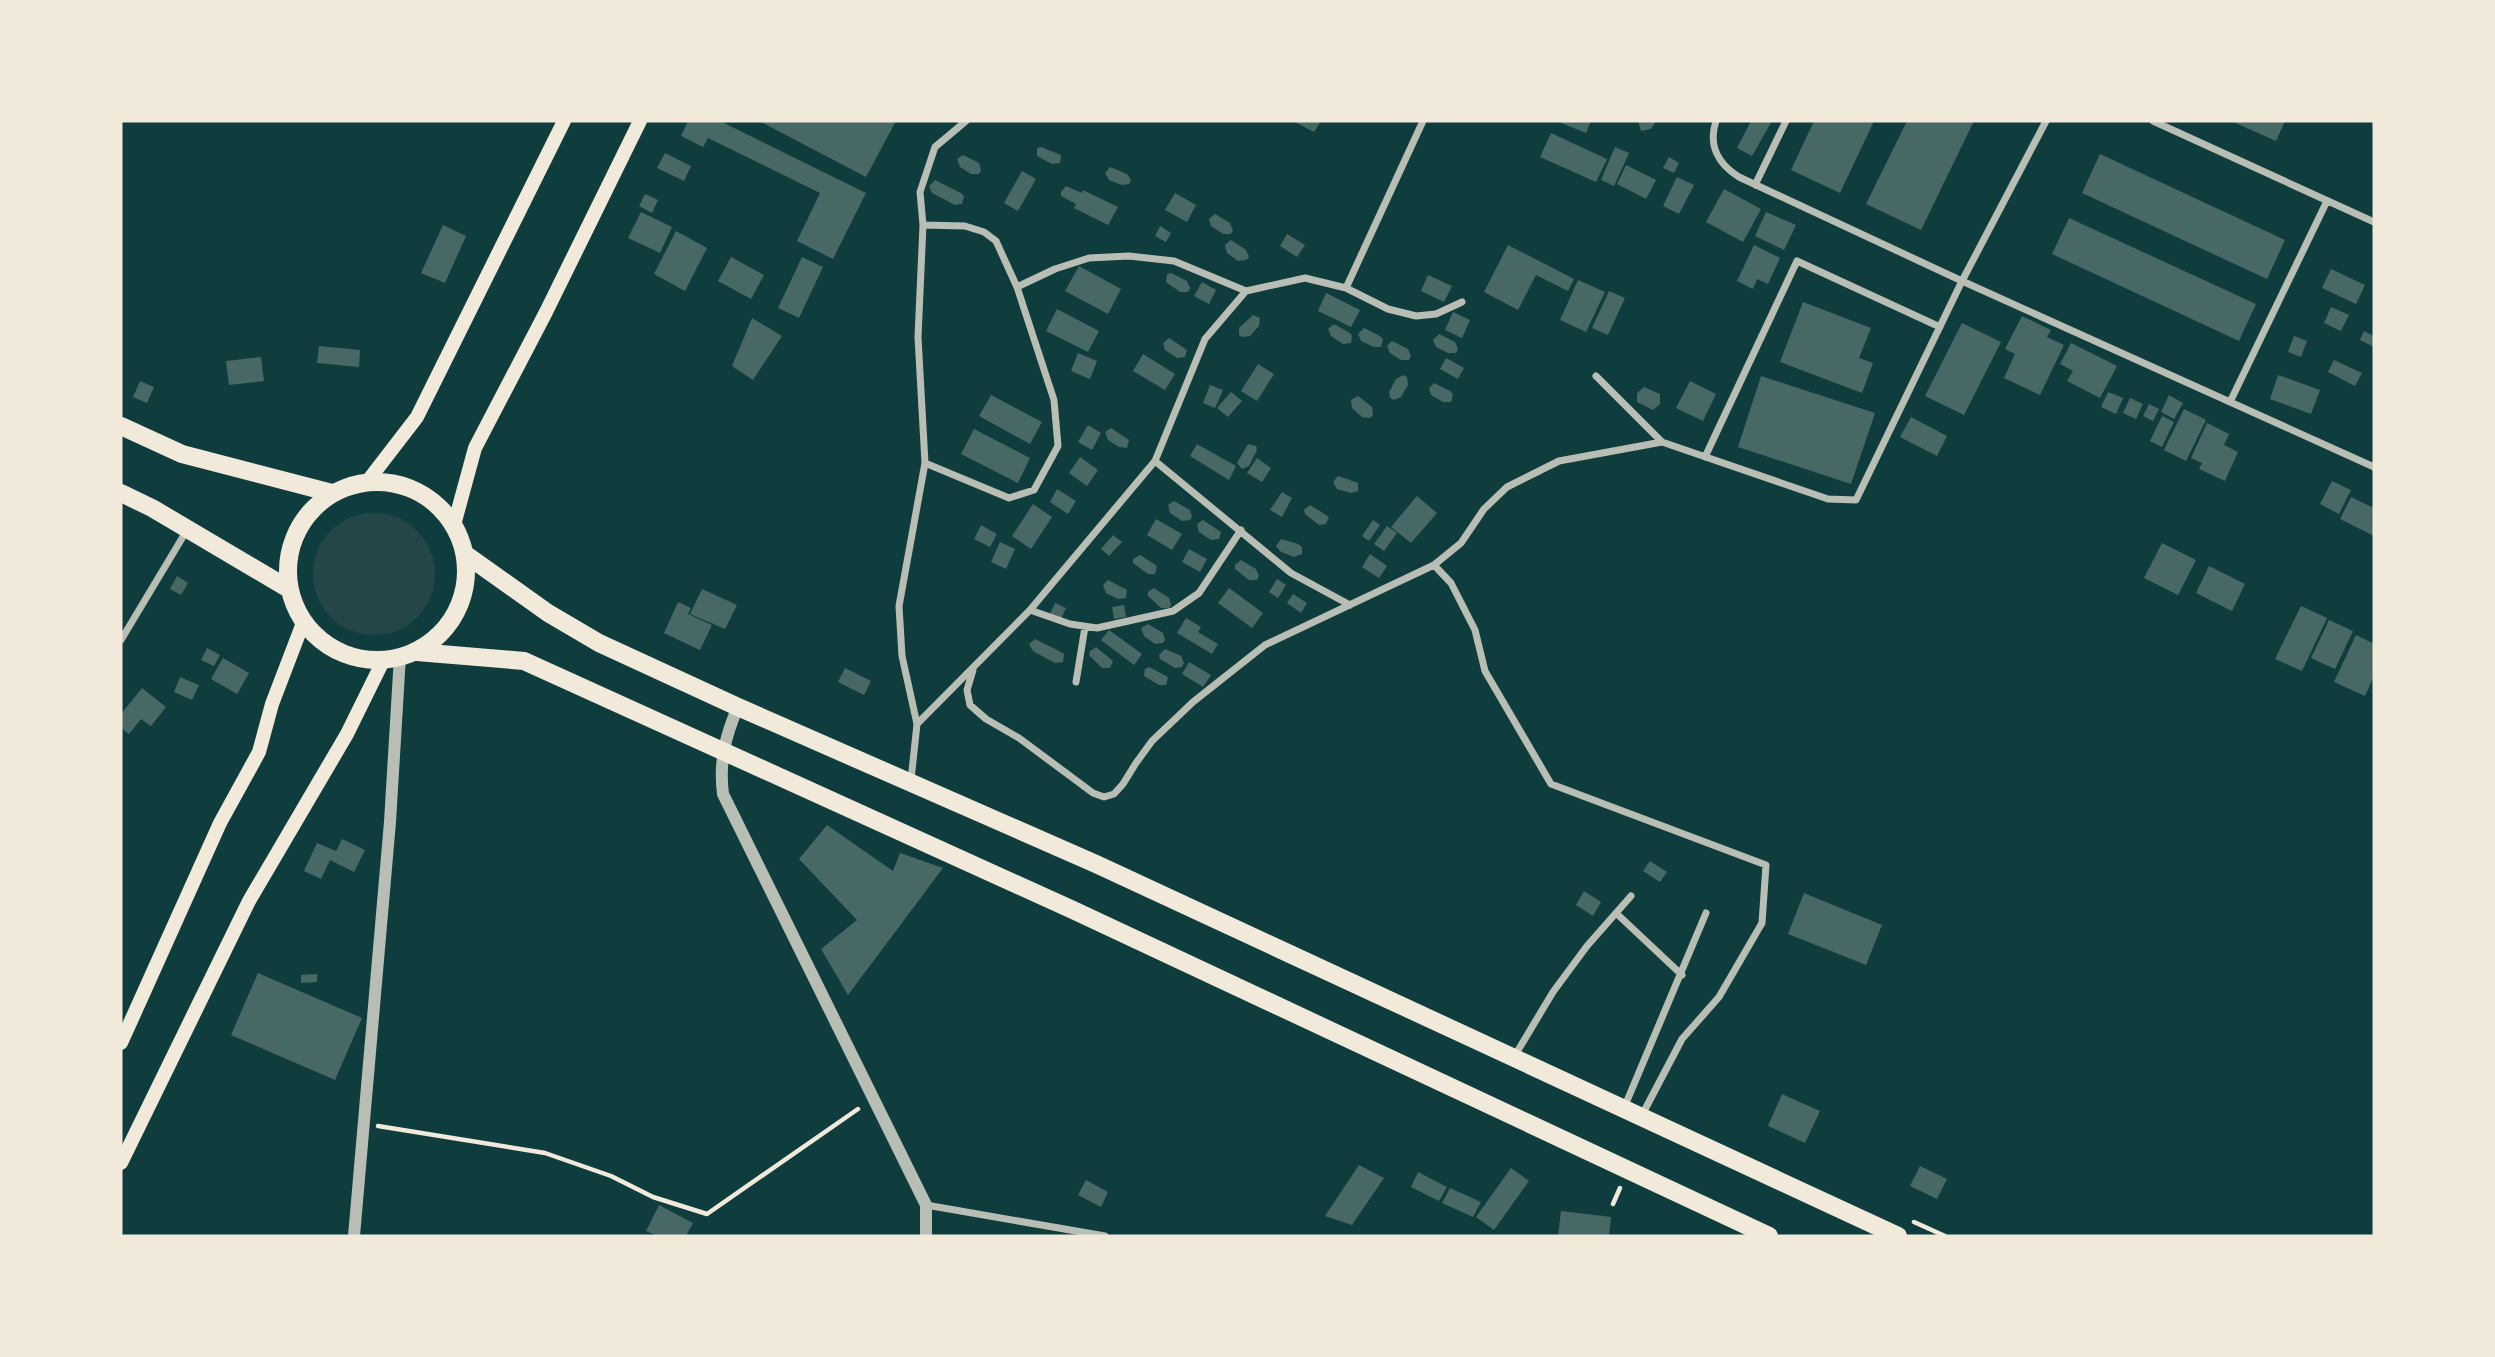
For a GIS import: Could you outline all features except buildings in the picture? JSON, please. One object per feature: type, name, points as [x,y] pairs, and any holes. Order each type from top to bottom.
[{"type":"main road","points":[[367,482],[417,417],[564,121]]},
{"type":"main road","points":[[454,525],[475,447],[546,312],[640,121]]},
{"type":"main road","points":[[121,426],[182,454],[332,493]]},
{"type":"main road","points":[[121,1163],[249,901],[347,734],[400,656],[437,638],[456,614],[466,585],[466,554],[454,525],[438,505],[416,491],[392,482],[367,482],[332,493],[310,511],[295,534],[287,561],[289,589],[294,606],[303,623],[320,641],[341,654],[365,660],[400,656],[524,661],[1073,910],[1769,1236]]},
{"type":"main road","points":[[121,493],[187,528],[289,589]]},
{"type":"main road","points":[[466,554],[548,613],[599,643],[1096,864],[1898,1236]]},
{"type":"main road","points":[[121,1043],[220,823],[258,752],[272,704],[303,623]]},
{"type":"street","points":[[911,781],[917,724],[902,656],[899,606],[925,463],[918,337],[923,225],[920,192],[935,147],[966,121]]},
{"type":"street","points":[[1346,288],[1423,121]]},
{"type":"street","points":[[1716,121],[1713,141],[1720,161],[1728,171],[1962,281],[2374,467]]},
{"type":"street","points":[[1755,185],[1786,121]]},
{"type":"street","points":[[1596,376],[1662,442],[1828,499],[1856,500],[1962,281],[2046,121]]},
{"type":"street","points":[[2153,121],[2374,222]]},
{"type":"street","points":[[2230,402],[2327,201]]},
{"type":"street","points":[[923,225],[965,226],[984,232],[996,241],[1017,287],[1054,400],[1058,446],[1034,490],[1009,498],[925,463]]},
{"type":"street","points":[[1017,287],[1055,269],[1089,258],[1129,256],[1174,261],[1246,291],[1305,278],[1346,288],[1388,309],[1416,316],[1436,314],[1462,302]]},
{"type":"street","points":[[1705,457],[1797,261],[1940,327]]},
{"type":"street","points":[[917,724],[1030,610],[1155,461],[1205,339],[1246,291]]},
{"type":"street","points":[[974,668],[967,690],[970,705],[1093,793],[1104,797],[1114,794],[1124,784],[1153,741],[1193,702],[1223,678],[1265,646],[1434,565],[1461,543],[1484,509],[1507,487],[1559,461],[1662,442]]},
{"type":"street","points":[[1155,461],[1291,573],[1350,605]]},
{"type":"street","points":[[121,640],[187,528]]},
{"type":"street","points":[[1030,610],[1085,627],[1111,626],[1158,616],[1186,604],[1199,593],[1241,530]]},
{"type":"street","points":[[1434,565],[1451,583],[1475,630],[1485,671],[1551,784],[1766,865],[1762,923],[1719,997],[1682,1039],[1641,1117]]},
{"type":"street","points":[[1076,682],[1085,627]]},
{"type":"street","points":[[354,1236],[390,822],[400,656]]},
{"type":"street","points":[[738,707],[723,751],[723,794],[926,1205],[926,1236]]},
{"type":"street","points":[[1514,1058],[1553,992],[1587,946],[1631,896]]},
{"type":"street","points":[[1616,912],[1682,975]]},
{"type":"street","points":[[1624,1109],[1706,913]]},
{"type":"street","points":[[926,1205],[1105,1236]]},
{"type":"path","points":[[365,1123],[545,1153],[611,1176],[653,1196],[707,1214],[873,1098]]},
{"type":"shaded area","points":[[374,513],[397,518],[417,531],[430,551],[435,574],[430,597],[417,617],[397,630],[374,635],[351,630],[331,617],[318,597],[313,574],[318,551],[331,531],[351,518]]}]
